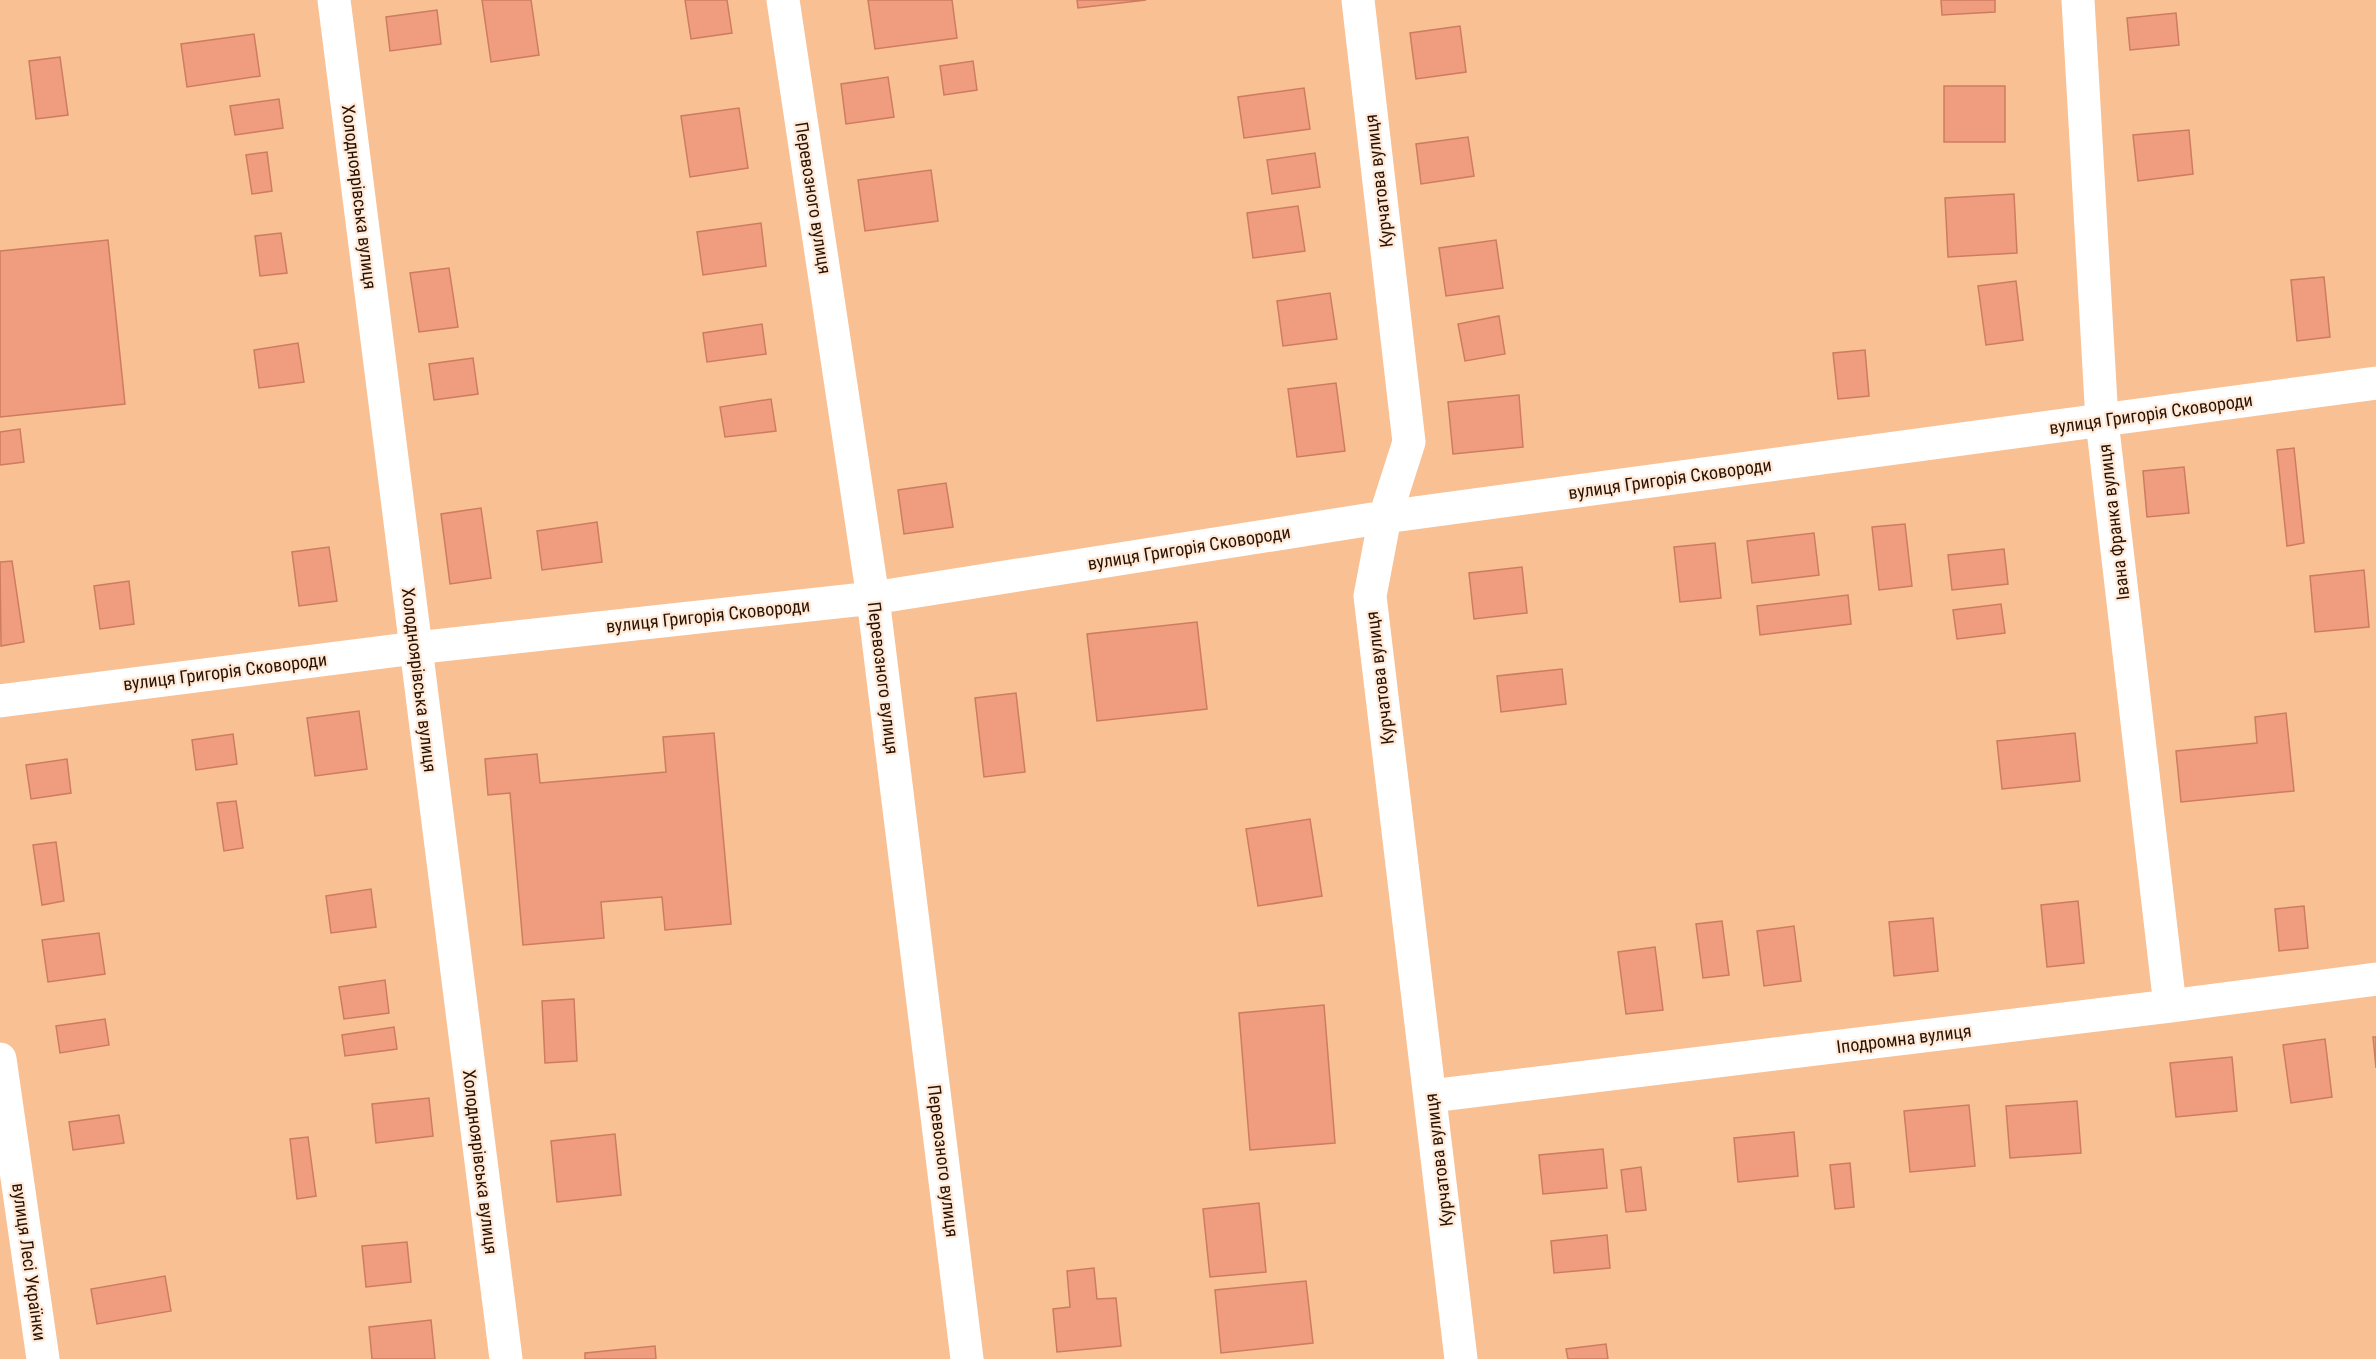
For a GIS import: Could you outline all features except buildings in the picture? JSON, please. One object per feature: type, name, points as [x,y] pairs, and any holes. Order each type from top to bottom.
[{"type":"street","name":"Холодноярівська вулиця","points":[[334,0],[506,1359]]},
{"type":"street","name":"Перевозного вулиця","points":[[783,0],[873,598],[967,1359]]},
{"type":"street","name":"Курчатова вулиця","points":[[1358,0],[1409,442],[1385,517],[1370,596],[1461,1359]]},
{"type":"street","name":"Івана Франка вулиця","points":[[2078,0],[2102,421],[2170,1006]]},
{"type":"street","name":"вулиця Григорія Сковороди","points":[[0,701],[415,648],[873,598],[1385,517],[2376,383]]},
{"type":"street","name":"Іподромна вулиця","points":[[1431,1096],[2376,979]]},
{"type":"street","name":"вулиця Лесі Українки","points":[[0,1059],[43,1359]]}]
